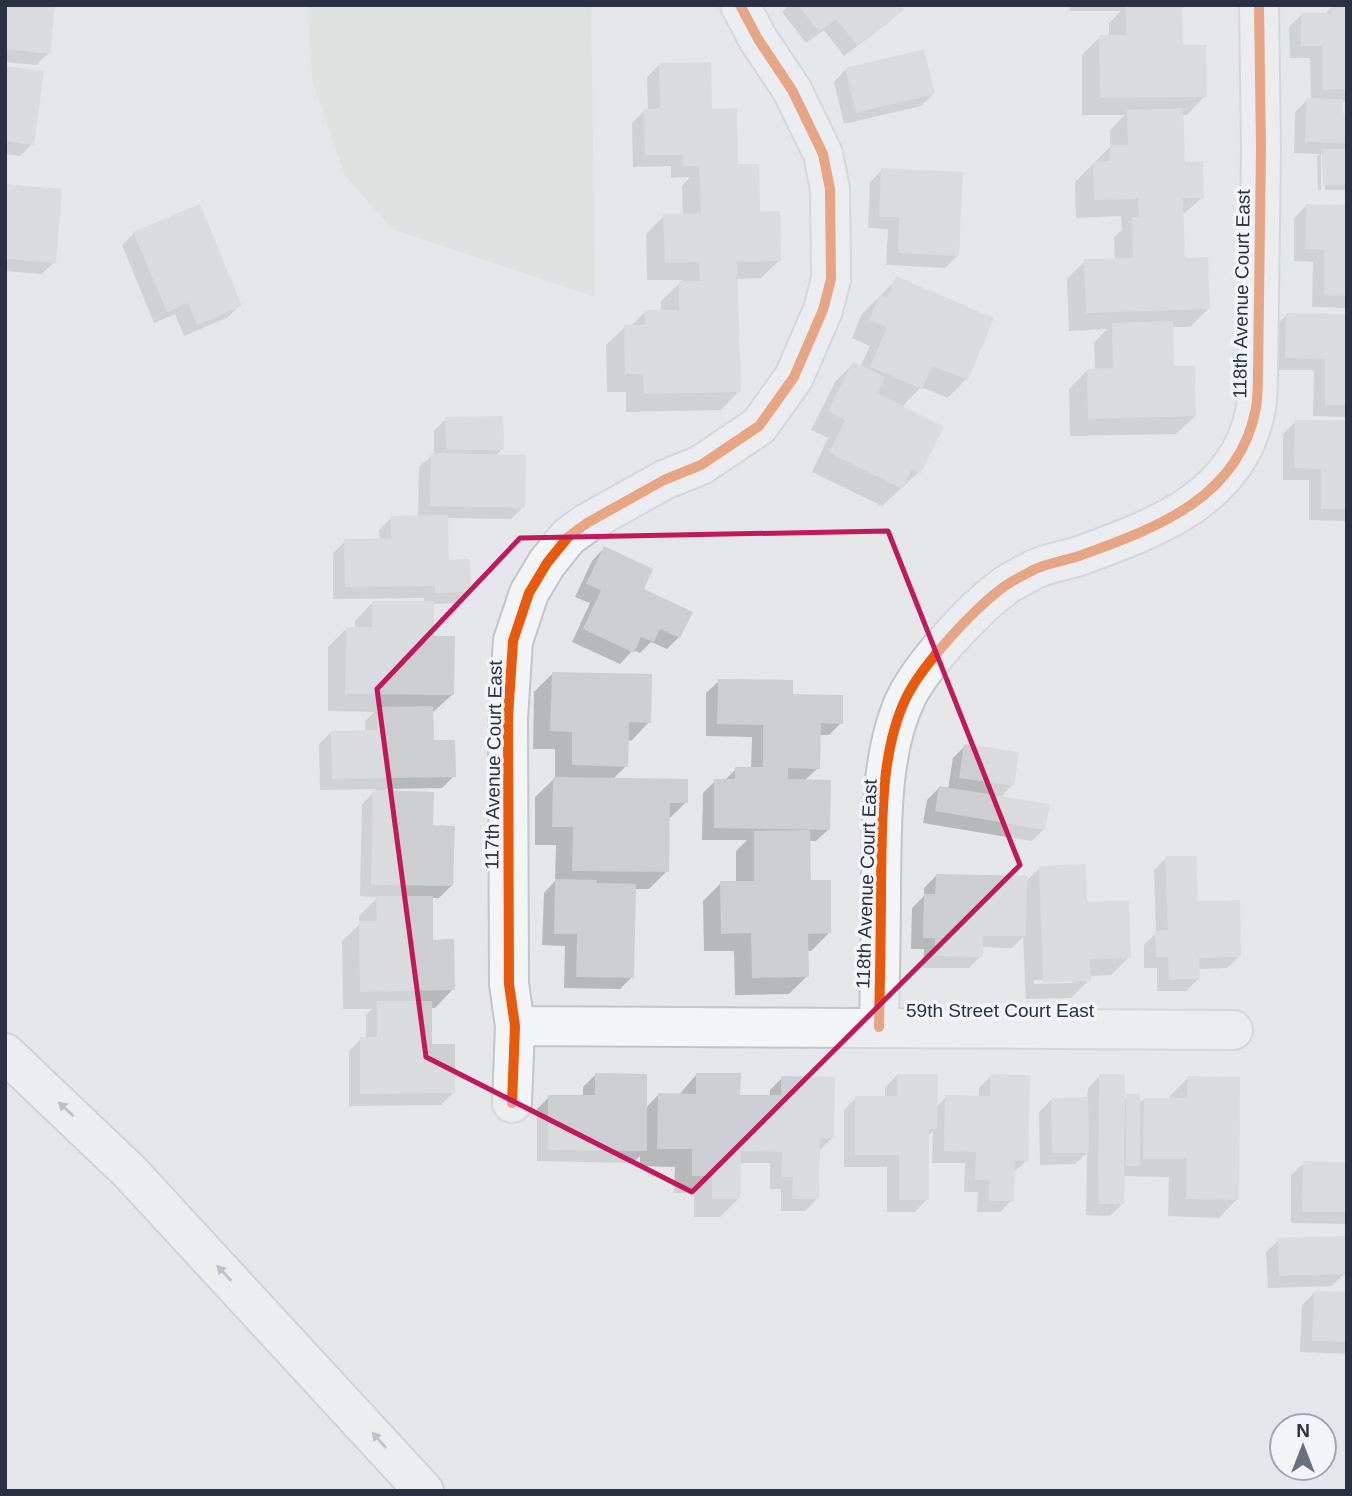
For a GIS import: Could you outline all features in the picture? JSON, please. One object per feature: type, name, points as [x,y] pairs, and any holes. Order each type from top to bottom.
[{"type":"highway","points":[[5,1053],[130,1172],[424,1491]]},
{"type":"street","name":"117th Avenue Court East","points":[[512,1103],[516,1026],[509,984],[508,718],[513,641],[529,593],[547,563],[568,537],[664,480],[701,465],[759,426],[794,377],[822,310],[831,278],[830,189],[823,154],[792,90],[740,5]]},
{"type":"street","name":"118th Avenue Court East","points":[[879,1027],[882,828],[887,776],[896,728],[908,695],[946,642],[1002,588],[1036,569],[1134,535],[1191,506],[1216,486],[1236,461],[1248,433],[1256,408],[1258,371],[1261,150],[1259,5]]},
{"type":"street","name":"59th Street Court East","points":[[516,1026],[1233,1030]]},
{"type":"highlighted area","points":[[888,531],[1020,865],[692,1192],[426,1057],[377,689],[520,538]]},
{"type":"shaded area","points":[[308,5],[591,5],[595,297],[392,229],[345,175],[312,79]]},
{"type":"building","points":[[5,5],[55,5],[50,54],[5,49]]},
{"type":"building","points":[[798,5],[900,5],[904,10],[857,45],[836,19],[819,32]]},
{"type":"building","points":[[1126,5],[1182,5],[1183,45],[1206,45],[1207,97],[1100,98],[1099,35],[1126,35]]},
{"type":"building","points":[[1332,5],[1347,5],[1347,89],[1322,90],[1322,46],[1301,46],[1301,13],[1332,13]]},
{"type":"building","points":[[924,49],[935,94],[856,113],[845,68]]},
{"type":"building","points":[[711,62],[712,109],[737,108],[738,164],[759,164],[760,212],[780,211],[781,261],[737,262],[741,392],[644,394],[643,374],[625,374],[624,325],[645,325],[644,310],[679,310],[679,281],[700,281],[699,262],[665,263],[663,214],[701,213],[699,166],[682,166],[682,155],[645,155],[644,109],[660,108],[659,63]]},
{"type":"building","points":[[5,66],[44,71],[34,145],[5,141]]},
{"type":"building","points":[[1306,98],[1343,99],[1343,113],[1347,113],[1347,143],[1305,142]]},
{"type":"building","points":[[1183,108],[1185,162],[1203,161],[1204,198],[1183,198],[1185,258],[1208,257],[1210,309],[1086,313],[1084,259],[1133,258],[1132,217],[1139,217],[1138,199],[1094,200],[1093,162],[1110,161],[1110,145],[1128,145],[1127,110]]},
{"type":"building","points":[[1322,149],[1347,149],[1347,185],[1323,185]]},
{"type":"building","points":[[881,168],[963,172],[959,256],[898,253],[899,217],[879,217]]},
{"type":"building","points":[[5,184],[62,189],[56,263],[5,259]]},
{"type":"building","points":[[200,204],[242,306],[197,325],[188,303],[167,312],[133,232]]},
{"type":"building","points":[[1306,204],[1347,205],[1347,296],[1324,295],[1324,250],[1305,249]]},
{"type":"building","points":[[896,276],[994,318],[968,380],[932,366],[922,389],[870,367],[887,327],[869,320],[880,294],[887,298]]},
{"type":"building","points":[[1286,313],[1347,314],[1347,405],[1325,405],[1325,359],[1285,358]]},
{"type":"building","points":[[1173,321],[1174,366],[1195,366],[1196,416],[1088,419],[1087,369],[1113,368],[1112,323]]},
{"type":"building","points":[[853,361],[885,377],[877,393],[944,427],[921,473],[912,469],[902,489],[829,453],[845,420],[828,411]]},
{"type":"building","points":[[503,416],[504,450],[446,450],[445,417]]},
{"type":"building","points":[[1295,420],[1347,420],[1347,509],[1321,509],[1321,469],[1294,468]]},
{"type":"building","points":[[431,453],[526,455],[525,508],[430,506]]},
{"type":"building","points":[[448,515],[449,560],[470,559],[471,592],[435,593],[435,586],[345,587],[344,539],[391,538],[391,516]]},
{"type":"building","points":[[604,546],[653,569],[644,589],[693,612],[680,638],[660,629],[654,642],[641,637],[634,653],[583,629],[601,590],[586,584]]},
{"type":"building","points":[[372,601],[434,601],[434,636],[455,636],[454,695],[345,694],[346,627],[372,627]]},
{"type":"building","points":[[552,672],[652,674],[651,723],[629,722],[628,767],[572,765],[572,732],[550,731]]},
{"type":"building","points":[[718,679],[793,680],[793,694],[843,695],[843,724],[821,723],[820,769],[788,768],[788,779],[831,780],[830,830],[714,828],[714,779],[735,779],[735,767],[763,767],[763,725],[717,724]]},
{"type":"building","points":[[433,706],[434,740],[455,740],[456,777],[332,779],[331,731],[377,730],[377,707]]},
{"type":"building","points":[[964,744],[1019,752],[1014,786],[959,778]]},
{"type":"building","points":[[553,777],[688,779],[688,803],[670,803],[669,872],[572,871],[573,827],[552,827]]},
{"type":"building","points":[[939,786],[1050,804],[1045,830],[935,811]]},
{"type":"building","points":[[373,790],[434,792],[433,825],[455,826],[453,886],[371,885]]},
{"type":"building","points":[[810,830],[811,880],[831,880],[831,933],[808,934],[809,977],[752,978],[751,933],[721,934],[720,881],[754,881],[754,831]]},
{"type":"building","points":[[1165,856],[1196,856],[1198,901],[1240,900],[1241,957],[1199,958],[1200,979],[1169,980],[1168,957],[1156,957],[1155,931],[1168,930]]},
{"type":"building","points":[[1086,864],[1087,902],[1129,900],[1131,958],[1090,959],[1091,981],[1043,982],[1039,866]]},
{"type":"building","points":[[936,874],[1027,876],[1026,936],[983,936],[983,957],[935,956],[935,938],[923,938],[924,894],[935,894]]},
{"type":"building","points":[[555,879],[636,884],[634,978],[576,977],[577,934],[554,934]]},
{"type":"building","points":[[376,896],[433,896],[433,940],[454,939],[455,990],[360,992],[359,921],[377,921]]},
{"type":"building","points":[[377,1001],[432,1001],[432,1044],[455,1044],[455,1093],[360,1094],[360,1037],[377,1037]]},
{"type":"building","points":[[595,1073],[647,1074],[647,1151],[548,1150],[548,1095],[595,1095]]},
{"type":"building","points":[[696,1073],[741,1073],[740,1095],[781,1095],[781,1076],[835,1077],[834,1138],[820,1138],[819,1199],[792,1199],[793,1177],[781,1177],[782,1152],[741,1151],[740,1199],[712,1199],[712,1176],[692,1176],[692,1149],[657,1149],[658,1093],[696,1094]]},
{"type":"building","points":[[897,1074],[938,1074],[937,1129],[929,1129],[929,1200],[899,1200],[899,1155],[855,1155],[855,1096],[897,1096]]},
{"type":"building","points":[[990,1074],[1030,1075],[1028,1161],[1015,1160],[1014,1201],[989,1201],[989,1180],[975,1180],[976,1152],[944,1151],[945,1095],[990,1096]]},
{"type":"building","points":[[1099,1074],[1125,1074],[1124,1204],[1098,1204]]},
{"type":"building","points":[[1188,1076],[1240,1077],[1239,1200],[1186,1199],[1186,1159],[1143,1159],[1144,1098],[1187,1098]]},
{"type":"building","points":[[1126,1094],[1140,1094],[1140,1166],[1126,1166]]},
{"type":"building","points":[[1088,1097],[1089,1153],[1052,1153],[1051,1098]]},
{"type":"building","points":[[1303,1161],[1347,1162],[1347,1212],[1302,1212]]},
{"type":"building","points":[[1345,1236],[1346,1274],[1279,1276],[1278,1238]]},
{"type":"building","points":[[1314,1291],[1347,1292],[1347,1342],[1312,1341]]},
{"type":"cycle path","points":[[512,1103],[515,1026],[509,984],[508,718],[513,641],[529,593],[547,563],[568,537],[587,523],[664,480],[701,465],[759,426],[794,377],[823,310],[831,279],[830,189],[823,154],[792,90],[758,39],[740,5]]},
{"type":"cycle path","points":[[879,1027],[884,788],[898,717],[915,683],[963,624],[1005,586],[1038,568],[1137,534],[1190,506],[1213,487],[1232,466],[1247,439],[1256,408],[1258,385],[1261,150],[1259,5]]}]
